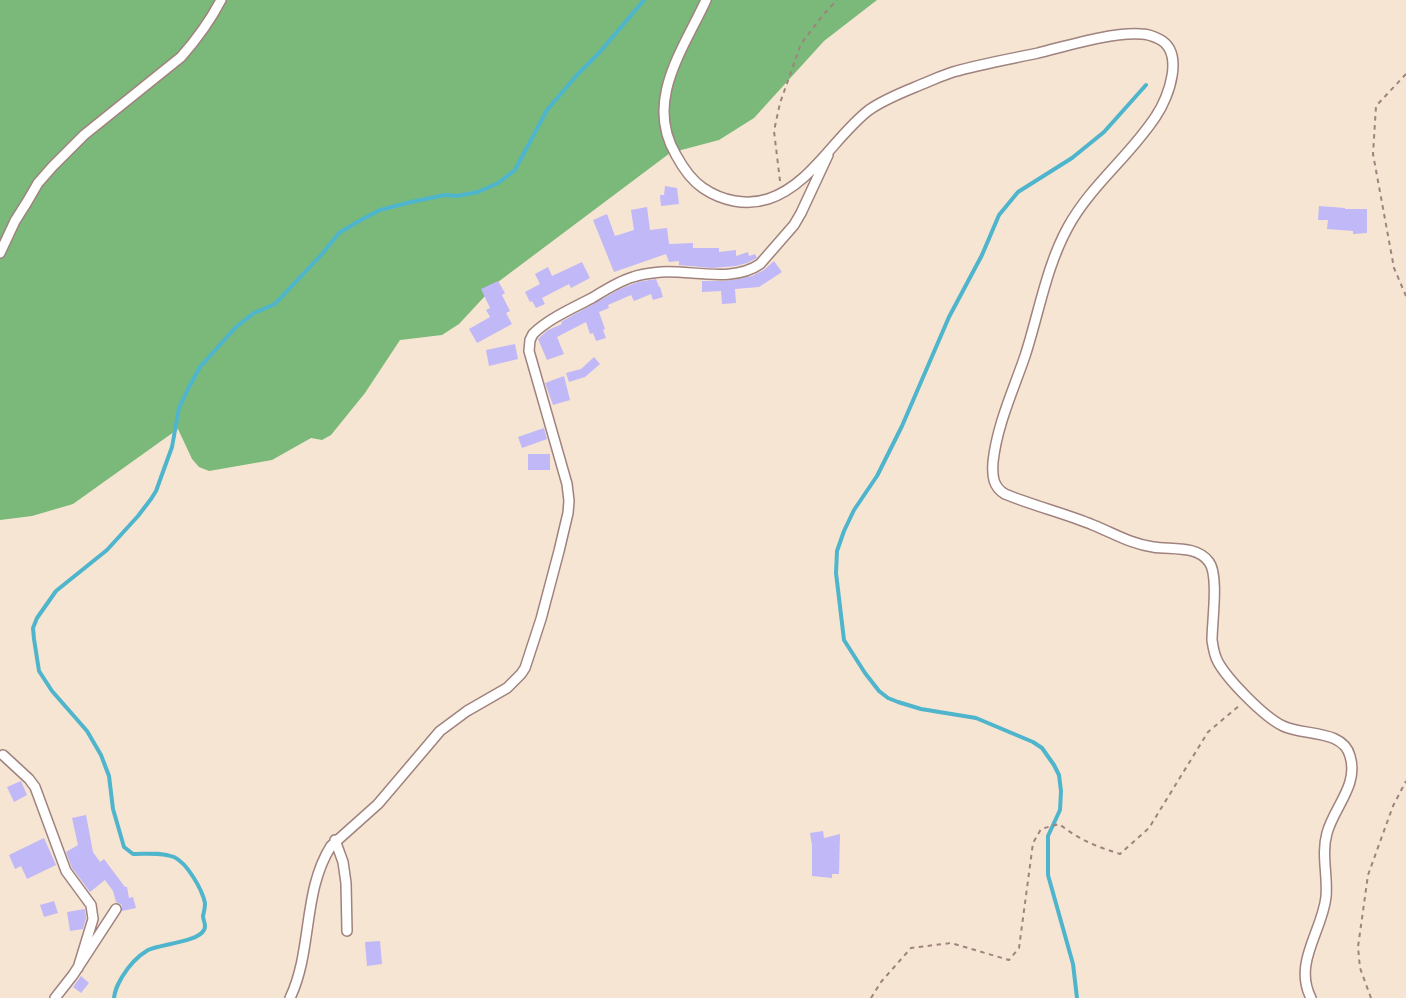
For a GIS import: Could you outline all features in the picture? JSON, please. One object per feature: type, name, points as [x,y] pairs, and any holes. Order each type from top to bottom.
[{"type":"street","points":[[0,253],[15,220],[38,183],[84,135],[181,57],[194,43],[221,0]]},
{"type":"street","points":[[706,0],[674,64],[669,79],[663,108],[665,130],[667,138],[688,175],[706,191],[738,202],[768,199],[782,193],[797,183],[855,122],[870,110],[894,96],[952,72],[1116,36],[1145,34],[1158,38],[1167,45],[1172,54],[1173,66],[1171,81],[1158,114],[1085,201],[1060,243],[996,442],[993,473],[996,487],[1005,494],[1142,545],[1188,550],[1206,558],[1212,566],[1214,576],[1213,650],[1222,668],[1249,698],[1282,725],[1299,731],[1325,735],[1337,740],[1350,753],[1352,769],[1348,788],[1332,819],[1325,844],[1325,902],[1305,965],[1306,986],[1311,998]]},
{"type":"street","points":[[290,998],[297,981],[309,911],[318,876],[326,854],[335,840],[378,804],[440,731],[467,711],[507,688],[525,668],[541,620],[569,501],[567,484],[529,351],[533,334],[566,312],[633,277],[659,272],[732,273],[750,271],[755,268],[794,225],[830,150]]},
{"type":"street","points":[[3,755],[35,787],[66,871],[91,905],[93,919],[78,968]]},
{"type":"street","points":[[335,840],[343,862],[345,877],[347,931]]},
{"type":"street","points":[[55,998],[78,968],[116,909]]},
{"type":"path","points":[[782,193],[774,131],[780,103],[801,44],[837,0]]},
{"type":"path","points":[[1406,74],[1376,106],[1373,153],[1394,268],[1406,296]]},
{"type":"path","points":[[871,998],[881,982],[910,948],[951,943],[1009,960],[1018,948],[1033,843],[1041,829],[1059,824],[1074,836],[1097,847],[1120,854],[1149,828],[1208,732],[1249,698]]},
{"type":"path","points":[[1371,998],[1360,968],[1358,947],[1368,875],[1393,807],[1406,781]]},
{"type":"green space","points":[[0,0],[877,0],[824,41],[754,118],[719,140],[670,153],[498,282],[459,324],[442,335],[400,340],[365,393],[331,435],[322,440],[311,438],[272,460],[209,471],[199,467],[192,459],[178,429],[73,504],[32,516],[0,520]]},
{"type":"building","points":[[665,186],[677,188],[679,204],[661,206],[660,195],[664,195]]},
{"type":"building","points":[[1319,206],[1367,209],[1367,233],[1353,234],[1353,231],[1327,229],[1328,220],[1318,220]]},
{"type":"building","points":[[647,207],[650,230],[667,228],[669,244],[693,243],[693,248],[719,248],[719,252],[736,250],[736,256],[748,252],[749,256],[755,254],[757,258],[736,266],[712,268],[679,265],[679,261],[669,262],[666,254],[614,272],[593,220],[607,214],[615,236],[634,230],[631,210]]},
{"type":"building","points":[[774,261],[782,272],[759,287],[735,289],[736,303],[722,304],[721,291],[702,292],[702,281],[725,281],[752,276],[764,270]]},
{"type":"building","points":[[582,262],[590,278],[571,288],[569,284],[542,298],[545,304],[536,308],[532,301],[530,302],[525,292],[540,284],[535,274],[548,267],[552,276]]},
{"type":"building","points":[[656,279],[663,297],[653,300],[651,294],[634,301],[631,295],[608,305],[609,308],[599,312],[606,338],[596,341],[593,333],[590,334],[586,322],[557,337],[564,354],[547,360],[538,339],[548,330],[620,289],[638,282]]},
{"type":"building","points":[[498,281],[505,293],[502,295],[510,311],[506,313],[512,324],[477,343],[469,329],[490,317],[486,310],[490,308],[481,289]]},
{"type":"building","points":[[515,344],[518,359],[489,366],[486,350]]},
{"type":"building","points":[[594,357],[600,364],[585,377],[569,382],[566,373],[581,369]]},
{"type":"building","points":[[564,376],[570,400],[553,405],[545,383]]},
{"type":"building","points":[[544,428],[547,439],[522,448],[518,437]]},
{"type":"building","points":[[528,454],[550,454],[550,470],[528,470]]},
{"type":"building","points":[[21,781],[27,795],[14,802],[7,787]]},
{"type":"building","points":[[86,815],[93,852],[100,862],[104,859],[127,887],[129,898],[133,897],[136,908],[122,911],[122,905],[116,902],[113,891],[105,880],[90,892],[72,868],[66,852],[78,845],[72,818]]},
{"type":"building","points":[[823,831],[824,838],[840,834],[839,874],[832,874],[832,878],[812,876],[810,833]]},
{"type":"building","points":[[44,838],[56,865],[27,879],[21,866],[15,869],[9,855]]},
{"type":"building","points":[[54,901],[58,913],[44,917],[40,905]]},
{"type":"building","points":[[85,909],[86,918],[83,929],[70,931],[67,912]]},
{"type":"building","points":[[380,941],[382,964],[367,966],[365,942]]},
{"type":"building","points":[[81,976],[89,983],[81,993],[73,987]]},
{"type":"waterway","points":[[114,998],[124,973],[144,952],[187,940],[204,930],[205,903],[193,877],[179,860],[164,854],[133,854],[124,847],[113,809],[109,776],[101,755],[87,731],[52,691],[39,671],[33,628],[37,618],[56,591],[107,550],[151,499],[172,447],[179,408],[189,387],[200,367],[236,327],[254,313],[275,304],[339,233],[359,221],[380,210],[411,202],[445,195],[457,196],[478,192],[498,183],[515,170],[547,110],[644,0]]},
{"type":"waterway","points":[[1077,998],[1073,964],[1048,875],[1048,836],[1060,810],[1059,775],[1054,765],[1042,748],[1033,742],[976,718],[921,709],[888,698],[879,691],[844,640],[836,573],[837,551],[854,510],[877,476],[902,426],[949,317],[982,255],[999,215],[1018,192],[1072,158],[1104,132],[1146,85]]}]
